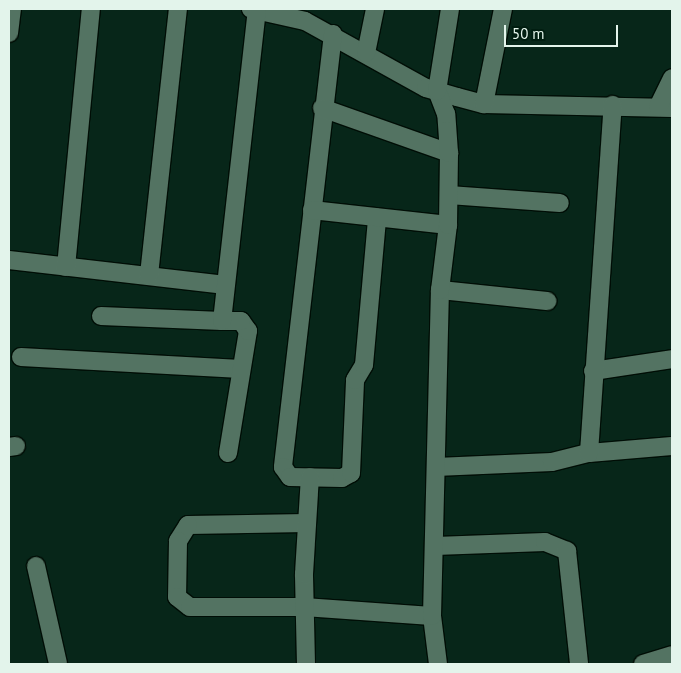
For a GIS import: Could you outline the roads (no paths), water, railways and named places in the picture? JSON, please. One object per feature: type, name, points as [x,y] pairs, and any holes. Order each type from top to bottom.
[{"type":"street","points":[[9,33],[12,9]]},
{"type":"street","points":[[66,267],[91,9]]},
{"type":"street","points":[[149,275],[178,9]]},
{"type":"street","points":[[251,9],[291,16],[333,34],[437,91],[484,104],[612,105],[665,108],[672,78]]},
{"type":"street","points":[[222,320],[257,9]]},
{"type":"street","points":[[366,53],[375,9]]},
{"type":"street","points":[[438,664],[432,616],[440,290],[448,225],[449,153],[446,114],[437,91],[450,9]]},
{"type":"street","points":[[484,104],[503,9]]},
{"type":"street","points":[[333,34],[322,108],[283,467],[290,477],[348,477],[353,466],[355,380],[364,365],[377,218]]},
{"type":"street","points":[[589,453],[612,105]]},
{"type":"street","points":[[322,108],[449,153]]},
{"type":"street","points":[[449,195],[560,203]]},
{"type":"street","points":[[312,210],[448,225]]},
{"type":"street","points":[[9,260],[226,285]]},
{"type":"street","points":[[440,290],[546,301]]},
{"type":"street","points":[[100,316],[222,320],[247,326],[228,453]]},
{"type":"street","points":[[21,357],[241,369]]},
{"type":"street","points":[[593,371],[672,359]]},
{"type":"street","points":[[436,467],[552,462],[589,453],[672,446]]},
{"type":"street","points":[[306,664],[304,607],[310,477]]},
{"type":"street","points":[[307,523],[188,525],[178,540],[177,597],[190,607],[304,607],[432,616]]},
{"type":"street","points":[[434,546],[544,542],[567,551],[579,664]]},
{"type":"street","points":[[36,566],[58,664]]},
{"type":"street","points":[[643,664],[672,655]]}]
